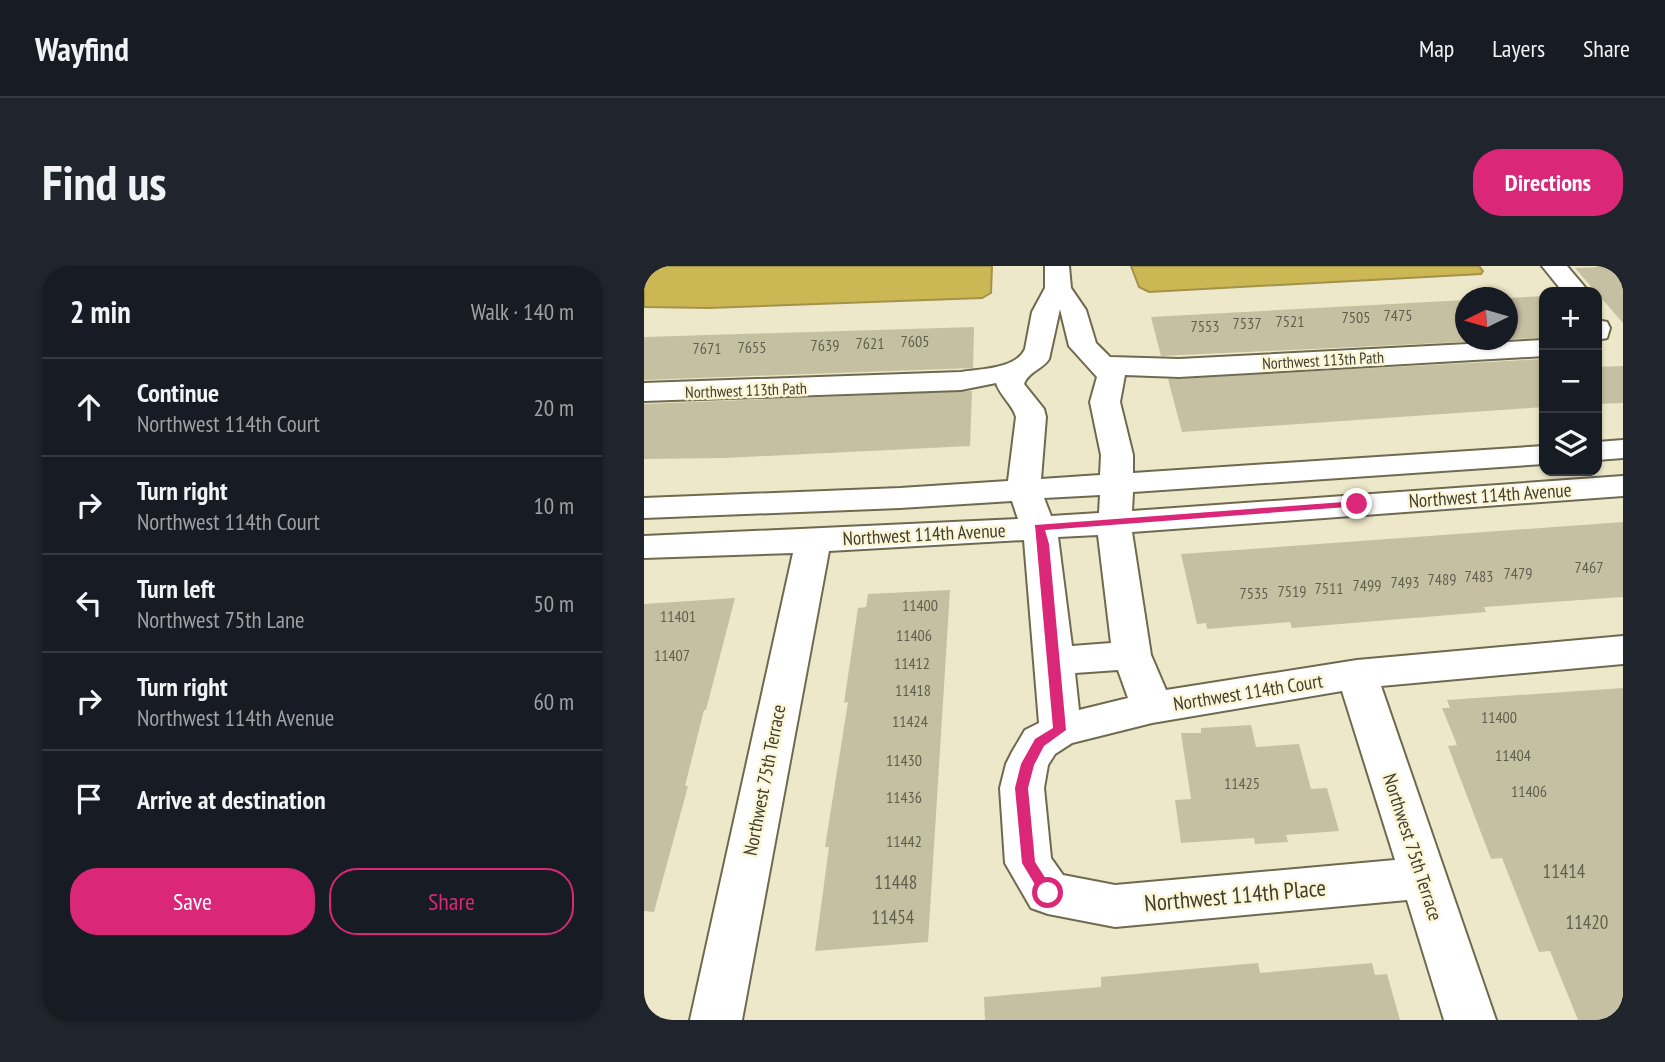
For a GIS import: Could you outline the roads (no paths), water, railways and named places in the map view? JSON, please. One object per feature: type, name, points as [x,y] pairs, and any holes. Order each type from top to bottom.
[{"type":"street","points":[[1554,266],[1572,287]]},
{"type":"street","points":[[1057,277],[1073,310],[1083,346],[1111,377],[1105,402],[1117,455],[1115,522],[1132,655],[1152,708]]},
{"type":"street","points":[[1057,277],[1025,365],[1010,377],[1011,389],[1029,409],[1031,417],[1024,467],[1025,490],[1044,544],[1060,730]]},
{"type":"street","name":"Northwest 113th Path","points":[[644,392],[961,381],[1060,355],[1133,368],[1179,368],[1539,348]]},
{"type":"street","points":[[1602,451],[1623,449]]},
{"type":"street","name":"Northwest 114th Avenue","points":[[644,508],[836,502],[1539,455]]},
{"type":"street","name":"Northwest 114th Avenue","points":[[644,547],[813,541],[1039,527],[1623,486]]},
{"type":"street","name":"Northwest 75th Terrace","points":[[716,1020],[813,541]]},
{"type":"street","name":"Northwest 114th Court","points":[[1048,893],[1028,863],[1022,788],[1027,764],[1040,742],[1060,730],[1152,708],[1356,674],[1623,650]]},
{"type":"street","points":[[1053,661],[1132,655]]},
{"type":"street","name":"Northwest 75th Terrace","points":[[1356,674],[1470,1020]]},
{"type":"street","name":"Northwest 114th Place","points":[[1048,893],[1115,906],[1424,878]]}]
